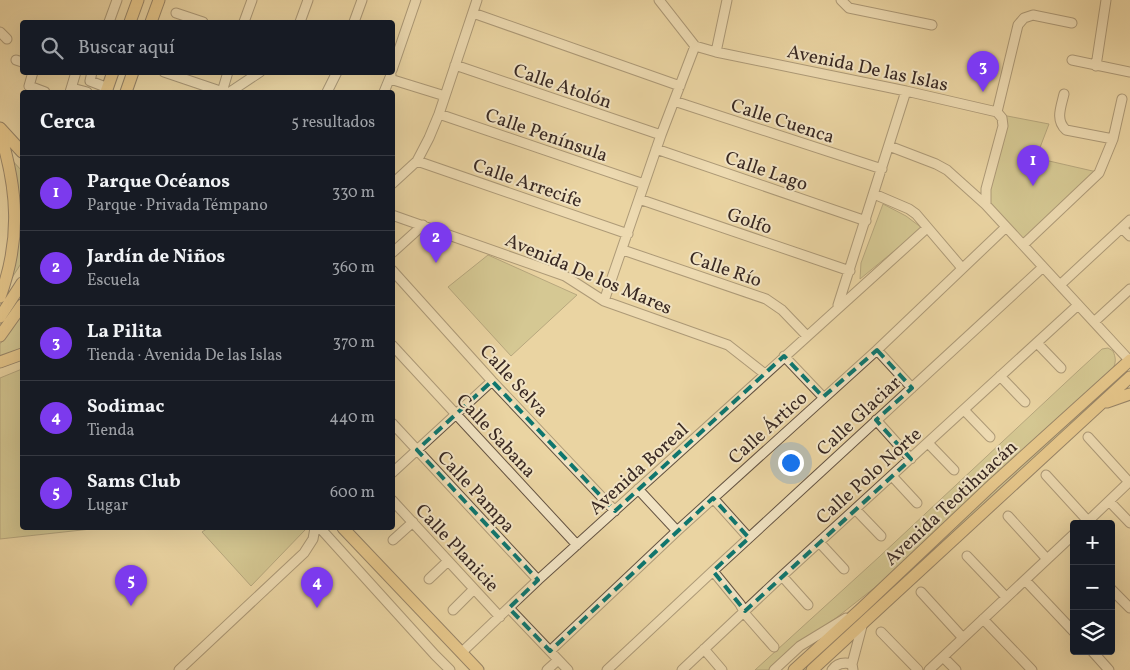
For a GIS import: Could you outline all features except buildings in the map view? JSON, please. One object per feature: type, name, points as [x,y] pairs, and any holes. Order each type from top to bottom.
[{"type":"main road","points":[[131,20],[137,0]]},
{"type":"main road","points":[[152,20],[159,0]]},
{"type":"main road","points":[[107,90],[112,75]]},
{"type":"main road","points":[[127,90],[132,75]]},
{"type":"main road","points":[[0,128],[20,150]]},
{"type":"main road","points":[[0,133],[14,185],[16,217],[14,248],[7,279],[0,297]]},
{"type":"main road","points":[[0,318],[20,286]]},
{"type":"main road","points":[[0,336],[20,308]]},
{"type":"main road","points":[[0,362],[20,355]]},
{"type":"main road","name":"Avenida Teotihuacán","points":[[794,670],[993,484],[1130,360]]},
{"type":"main road","name":"Avenida Teotihuacán","points":[[812,670],[862,626],[1130,377]]},
{"type":"main road","points":[[1094,409],[1130,394]]},
{"type":"main road","points":[[345,530],[478,670]]},
{"type":"street","points":[[111,20],[117,0]]},
{"type":"street","points":[[245,20],[252,0]]},
{"type":"street","points":[[301,20],[308,0]]},
{"type":"street","points":[[355,20],[362,0]]},
{"type":"street","points":[[395,62],[416,0]]},
{"type":"street","points":[[395,181],[417,161],[439,114],[477,0]]},
{"type":"street","points":[[716,52],[727,0]]},
{"type":"street","points":[[841,0],[849,8],[932,24]]},
{"type":"street","points":[[1096,66],[1106,0]]},
{"type":"street","points":[[604,301],[656,149],[695,46],[660,1]]},
{"type":"street","points":[[176,13],[197,20]]},
{"type":"street","points":[[473,13],[680,86]]},
{"type":"street","points":[[986,205],[986,189],[1003,126],[1002,118],[997,112],[1018,24],[1024,18],[1033,15],[1072,23]]},
{"type":"street","name":"Avenida De las Islas","points":[[695,46],[997,112]]},
{"type":"street","points":[[1072,60],[1130,72]]},
{"type":"street","name":"Calle Atolón","points":[[456,65],[661,135]]},
{"type":"street","points":[[32,75],[30,86],[39,90]]},
{"type":"street","points":[[71,90],[75,75]]},
{"type":"street","points":[[91,75],[90,82],[107,90]]},
{"type":"street","points":[[173,75],[217,90]]},
{"type":"street","points":[[224,90],[227,75]]},
{"type":"street","points":[[233,90],[256,75]]},
{"type":"street","points":[[328,90],[336,75]]},
{"type":"street","points":[[385,90],[391,75]]},
{"type":"street","points":[[393,75],[445,96]]},
{"type":"street","points":[[838,308],[906,91]]},
{"type":"street","points":[[1064,94],[1059,119],[1061,126],[1066,130],[1112,140]]},
{"type":"street","points":[[1023,245],[1099,173],[1112,140],[1122,99]]},
{"type":"street","name":"Calle Cuenca","points":[[674,101],[882,169]]},
{"type":"street","name":"Calle Península","points":[[439,114],[644,184]]},
{"type":"street","points":[[889,146],[936,164],[946,170],[986,205],[1130,360]]},
{"type":"street","name":"Calle Lago","points":[[656,149],[866,221]]},
{"type":"street","name":"Calle Arrecife","points":[[417,161],[628,234]]},
{"type":"street","points":[[874,194],[909,209],[916,214],[962,268]]},
{"type":"street","name":"Golfo","points":[[639,199],[850,271]]},
{"type":"street","name":"Avenida De los Mares","points":[[395,216],[565,276],[604,301],[728,345],[765,374]]},
{"type":"street","points":[[1060,286],[1130,220]]},
{"type":"street","points":[[395,250],[423,225]]},
{"type":"street","name":"Calle Ártico","points":[[550,651],[677,531],[876,350],[1006,227]]},
{"type":"street","name":"Avenida Boreal","points":[[461,653],[538,580],[927,228]]},
{"type":"street","points":[[1122,228],[1130,236]]},
{"type":"street","name":"Calle Río","points":[[623,250],[766,299],[782,310],[806,336]]},
{"type":"street","name":"Calle Glaciar","points":[[607,670],[1043,267]]},
{"type":"street","name":"Calle Selva","points":[[395,273],[492,381],[615,511]]},
{"type":"street","points":[[1094,322],[1130,289]]},
{"type":"street","name":"Calle Polo Norte","points":[[682,670],[1078,305]]},
{"type":"street","points":[[1038,343],[1062,368]]},
{"type":"street","name":"Calle Sabana","points":[[395,348],[578,545]]},
{"type":"street","points":[[876,350],[912,388]]},
{"type":"street","points":[[784,356],[824,397]]},
{"type":"street","points":[[1000,376],[1025,402]]},
{"type":"street","points":[[395,470],[492,381]]},
{"type":"street","points":[[964,410],[990,437]]},
{"type":"street","points":[[876,420],[911,458]]},
{"type":"street","name":"Calle Pampa","points":[[395,426],[538,580]]},
{"type":"street","points":[[1088,437],[1130,481],[1088,520]]},
{"type":"street","points":[[928,443],[954,470]]},
{"type":"street","points":[[1046,475],[1084,520]]},
{"type":"street","points":[[892,476],[917,503]]},
{"type":"street","points":[[638,489],[677,531]]},
{"type":"street","points":[[713,498],[748,538]]},
{"type":"street","points":[[1109,501],[1130,523]]},
{"type":"street","name":"Calle Planicie","points":[[395,503],[500,617]]},
{"type":"street","points":[[855,509],[881,536]]},
{"type":"street","points":[[1008,516],[1047,559]]},
{"type":"street","points":[[393,540],[413,522]]},
{"type":"street","points":[[180,670],[304,553],[313,539],[315,530]]},
{"type":"street","points":[[322,530],[450,670]]},
{"type":"street","points":[[929,670],[1070,538]]},
{"type":"street","points":[[1066,541],[1070,545]]},
{"type":"street","points":[[819,542],[844,569]]},
{"type":"street","points":[[968,556],[1006,597]]},
{"type":"street","points":[[429,579],[448,560]]},
{"type":"street","points":[[713,571],[745,611],[746,615],[774,646]]},
{"type":"street","points":[[782,576],[808,605]]},
{"type":"street","points":[[1025,580],[1070,628]]},
{"type":"street","points":[[453,610],[474,589]]},
{"type":"street","points":[[921,592],[964,638]]},
{"type":"street","points":[[1115,592],[1130,608]]},
{"type":"street","points":[[774,670],[800,646],[863,607]]},
{"type":"street","points":[[509,608],[568,670]]},
{"type":"street","points":[[983,619],[1032,670]]},
{"type":"street","points":[[832,670],[839,664],[846,662],[853,667],[862,626]]},
{"type":"street","points":[[881,632],[918,670]]},
{"type":"street","points":[[704,649],[722,670]]},
{"type":"street","points":[[1096,655],[1109,670]]},
{"type":"street","points":[[943,657],[956,670]]},
{"type":"street","points":[[547,670],[558,660]]},
{"type":"highlighted area","points":[[877,350],[912,388],[876,420],[911,459],[745,611],[713,571],[749,538],[713,498],[550,651],[509,608],[538,580],[417,450],[492,381],[615,511],[784,356],[823,397]]},
{"type":"shaded area","points":[[1002,115],[1049,124],[1036,158],[1097,172],[1022,245],[981,200]]},
{"type":"shaded area","points":[[10,158],[20,169],[20,265],[8,284]]},
{"type":"shaded area","points":[[883,204],[906,216],[922,228],[860,279],[861,263]]},
{"type":"shaded area","points":[[488,255],[577,295],[511,356],[448,287]]},
{"type":"shaded area","points":[[20,317],[20,351],[0,358],[0,344]]},
{"type":"shaded area","points":[[1108,348],[1113,351],[1115,356],[1113,369],[906,563],[836,618],[795,646],[769,670],[755,670],[1102,349]]},
{"type":"shaded area","points":[[20,370],[20,530],[82,530],[0,539],[0,378]]},
{"type":"shaded area","points":[[1125,372],[1127,374],[810,670],[796,670]]},
{"type":"shaded area","points":[[205,530],[305,530],[251,586],[202,532]]},
{"type":"place","name":"La Pilita","points":[[983,92]]},
{"type":"place","name":"Parque Océanos","points":[[1033,186]]},
{"type":"place","name":"Jardín de Niños","points":[[436,263]]},
{"type":"place","name":"Sams Club","points":[[131,606]]},
{"type":"place","name":"Sodimac","points":[[317,608]]}]
